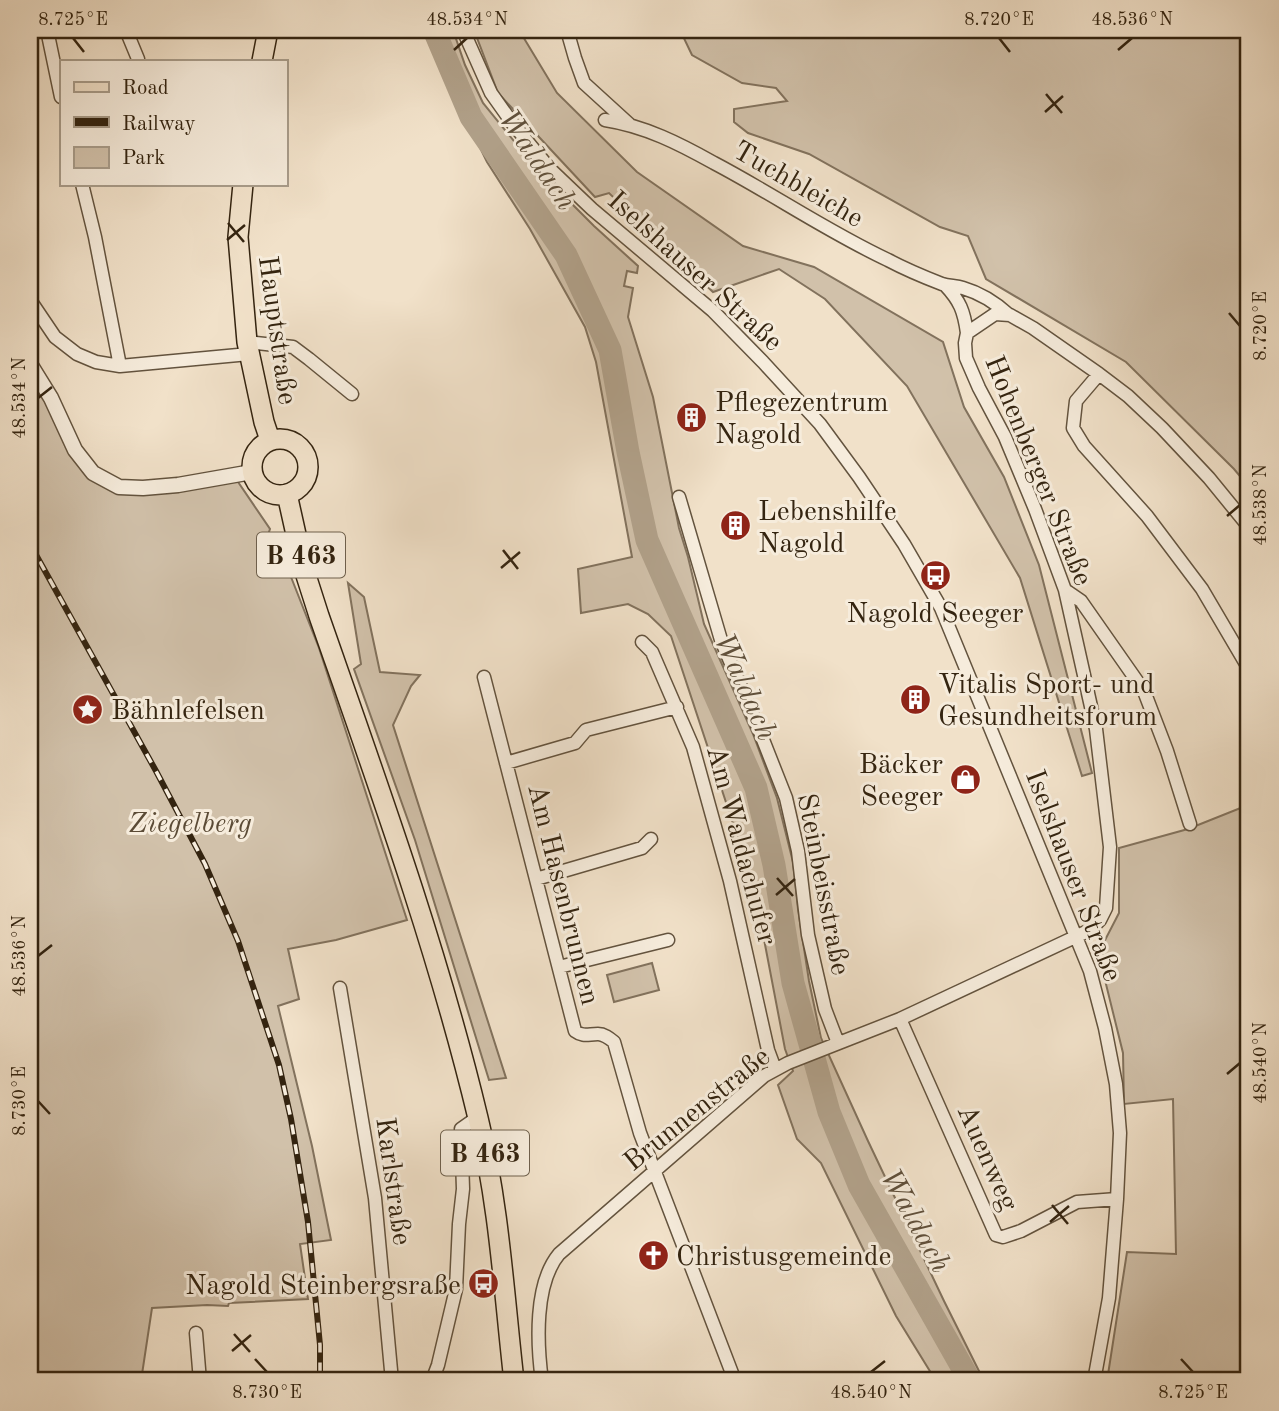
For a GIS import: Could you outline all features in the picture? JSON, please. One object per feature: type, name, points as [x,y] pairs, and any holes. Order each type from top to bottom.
[{"type":"main road","points":[[262,60],[268,30]]},
{"type":"main road","name":"Hauptstraße","points":[[243,186],[238,237],[248,348],[270,440]]},
{"type":"main road","points":[[270,440],[288,440],[296,444],[306,458],[306,476],[302,484],[287,494],[261,488],[252,472],[252,464],[258,450],[270,440]]},
{"type":"main road","name":"B 463","points":[[287,494],[303,566],[319,616],[427,931],[478,1119],[497,1218],[514,1381]]},
{"type":"street","points":[[47,30],[60,92]]},
{"type":"street","points":[[126,30],[138,59]]},
{"type":"street","name":"Iselshauser Straße","points":[[463,30],[491,93],[550,169],[592,209],[713,311],[820,424],[904,544],[941,608],[1077,936],[1090,971],[1105,1028],[1116,1084],[1120,1133],[1109,1298],[1094,1381]]},
{"type":"street","name":"Tuchbleiche","points":[[567,30],[584,83],[629,124]]},
{"type":"street","name":"Tuchbleiche","points":[[606,120],[629,124],[680,145],[755,185],[841,237],[945,285],[963,288],[985,298],[1000,306],[1010,316]]},
{"type":"street","points":[[82,186],[120,366]]},
{"type":"street","points":[[945,285],[964,312],[967,333]]},
{"type":"street","points":[[30,300],[55,337],[77,354],[96,362],[120,366],[248,348],[293,347],[352,394]]},
{"type":"street","name":"Hohenberger Straße","points":[[1077,936],[1090,930],[1100,920],[1106,908],[1110,847],[1096,729],[1065,590],[1005,437],[966,358],[967,333],[995,314],[1010,316],[1033,328],[1128,396],[1209,478],[1249,527]]},
{"type":"street","points":[[30,364],[51,398],[75,450],[93,473],[119,486],[143,488],[178,485],[252,472]]},
{"type":"street","points":[[1099,374],[1076,401],[1073,428],[1084,446],[1147,516],[1202,589],[1249,668]]},
{"type":"street","name":"Steinbeisstraße","points":[[679,497],[721,640],[786,798],[798,851],[808,935],[825,1009],[838,1043]]},
{"type":"street","points":[[1065,590],[1081,601],[1144,691],[1167,751],[1190,824]]},
{"type":"street","name":"Am Waldachufer","points":[[642,642],[652,652],[693,747],[730,881],[768,1050],[775,1069]]},
{"type":"street","name":"Am Hasenbrunnen","points":[[484,677],[575,1031],[580,1034],[600,1034],[614,1042],[640,1133],[655,1172]]},
{"type":"street","points":[[506,763],[575,743],[586,730],[677,707]]},
{"type":"street","points":[[536,879],[642,849],[651,839]]},
{"type":"street","name":"Brunnenstraße","points":[[542,1381],[539,1301],[550,1265],[559,1254],[764,1076],[788,1063],[900,1019],[1077,936]]},
{"type":"street","points":[[559,967],[668,940]]},
{"type":"street","name":"Karlstraße","points":[[340,988],[375,1198],[392,1381]]},
{"type":"street","name":"Auenweg","points":[[900,1019],[996,1235],[1003,1237],[1021,1231],[1077,1202],[1117,1199]]},
{"type":"street","points":[[432,1381],[456,1289],[463,1189],[461,1129],[478,1119]]},
{"type":"street","points":[[655,1172],[735,1381]]},
{"type":"street","points":[[196,1333],[200,1381]]},
{"type":"green space","points":[[423,30],[453,30],[465,65],[483,103],[535,167],[638,266],[637,273],[627,271],[624,286],[633,288],[628,317],[653,397],[679,528],[704,624],[753,734],[777,798],[793,862],[809,981],[821,1038],[984,1381],[936,1381],[896,1316],[821,1163],[797,1139],[778,1085],[793,1071],[785,1049],[754,887],[671,636],[648,614],[628,604],[581,613],[578,569],[632,557],[596,362],[585,327],[530,229],[487,162]]},
{"type":"green space","points":[[474,30],[519,30],[557,93],[637,172],[743,246],[814,267],[943,342],[964,407],[1004,477],[1039,565],[1092,773],[1082,776],[1020,578],[907,386],[825,299],[779,269],[713,292],[609,193],[595,197],[498,93]]},
{"type":"green space","points":[[680,30],[1249,30],[1249,487],[1126,362],[986,279],[968,236],[940,227],[809,154],[748,133],[734,122],[734,109],[787,101],[776,88],[742,83],[692,55]]},
{"type":"green space","name":"Ziegelberg","points":[[30,355],[75,450],[119,487],[234,476],[270,529],[319,648],[407,920],[336,940],[288,949],[299,999],[278,1006],[312,1146],[331,1240],[300,1244],[308,1299],[229,1303],[228,1306],[152,1308],[141,1381],[30,1381]]},
{"type":"green space","points":[[348,583],[364,597],[380,672],[420,675],[411,686],[393,725],[506,1078],[489,1080],[415,840],[354,669],[361,664]]},
{"type":"green space","points":[[1243,807],[1245,810],[1249,808],[1249,1381],[1107,1381],[1127,1252],[1176,1254],[1173,1099],[1124,1104],[1123,1053],[1102,968],[1103,944],[1119,913],[1119,848],[1188,829]]},
{"type":"green space","points":[[652,963],[659,990],[614,1002],[607,975]]},
{"type":"waterway","name":"Waldach","points":[[434,30],[471,117],[566,255],[610,350],[647,540],[756,788],[774,865],[793,983],[829,1112],[859,1185],[970,1381]]},
{"type":"railway","points":[[30,544],[205,864],[238,941],[279,1065],[291,1119],[308,1222],[320,1345],[320,1381]]},
{"type":"place","name":"Pflegezentrum Nagold","points":[[692,417]]},
{"type":"place","name":"Lebenshilfe Nagold","points":[[735,526]]},
{"type":"place","name":"Nagold Seeger","points":[[935,575]]},
{"type":"place","name":"Vitalis Sport- und Gesundheitsforum","points":[[915,699]]},
{"type":"place","name":"Bähnlefelsen","points":[[88,709]]},
{"type":"place","name":"Bäcker Seeger","points":[[966,779]]},
{"type":"place","name":"Christusgemeinde","points":[[653,1255]]},
{"type":"place","name":"Nagold Steinbergsraße","points":[[484,1284]]}]
